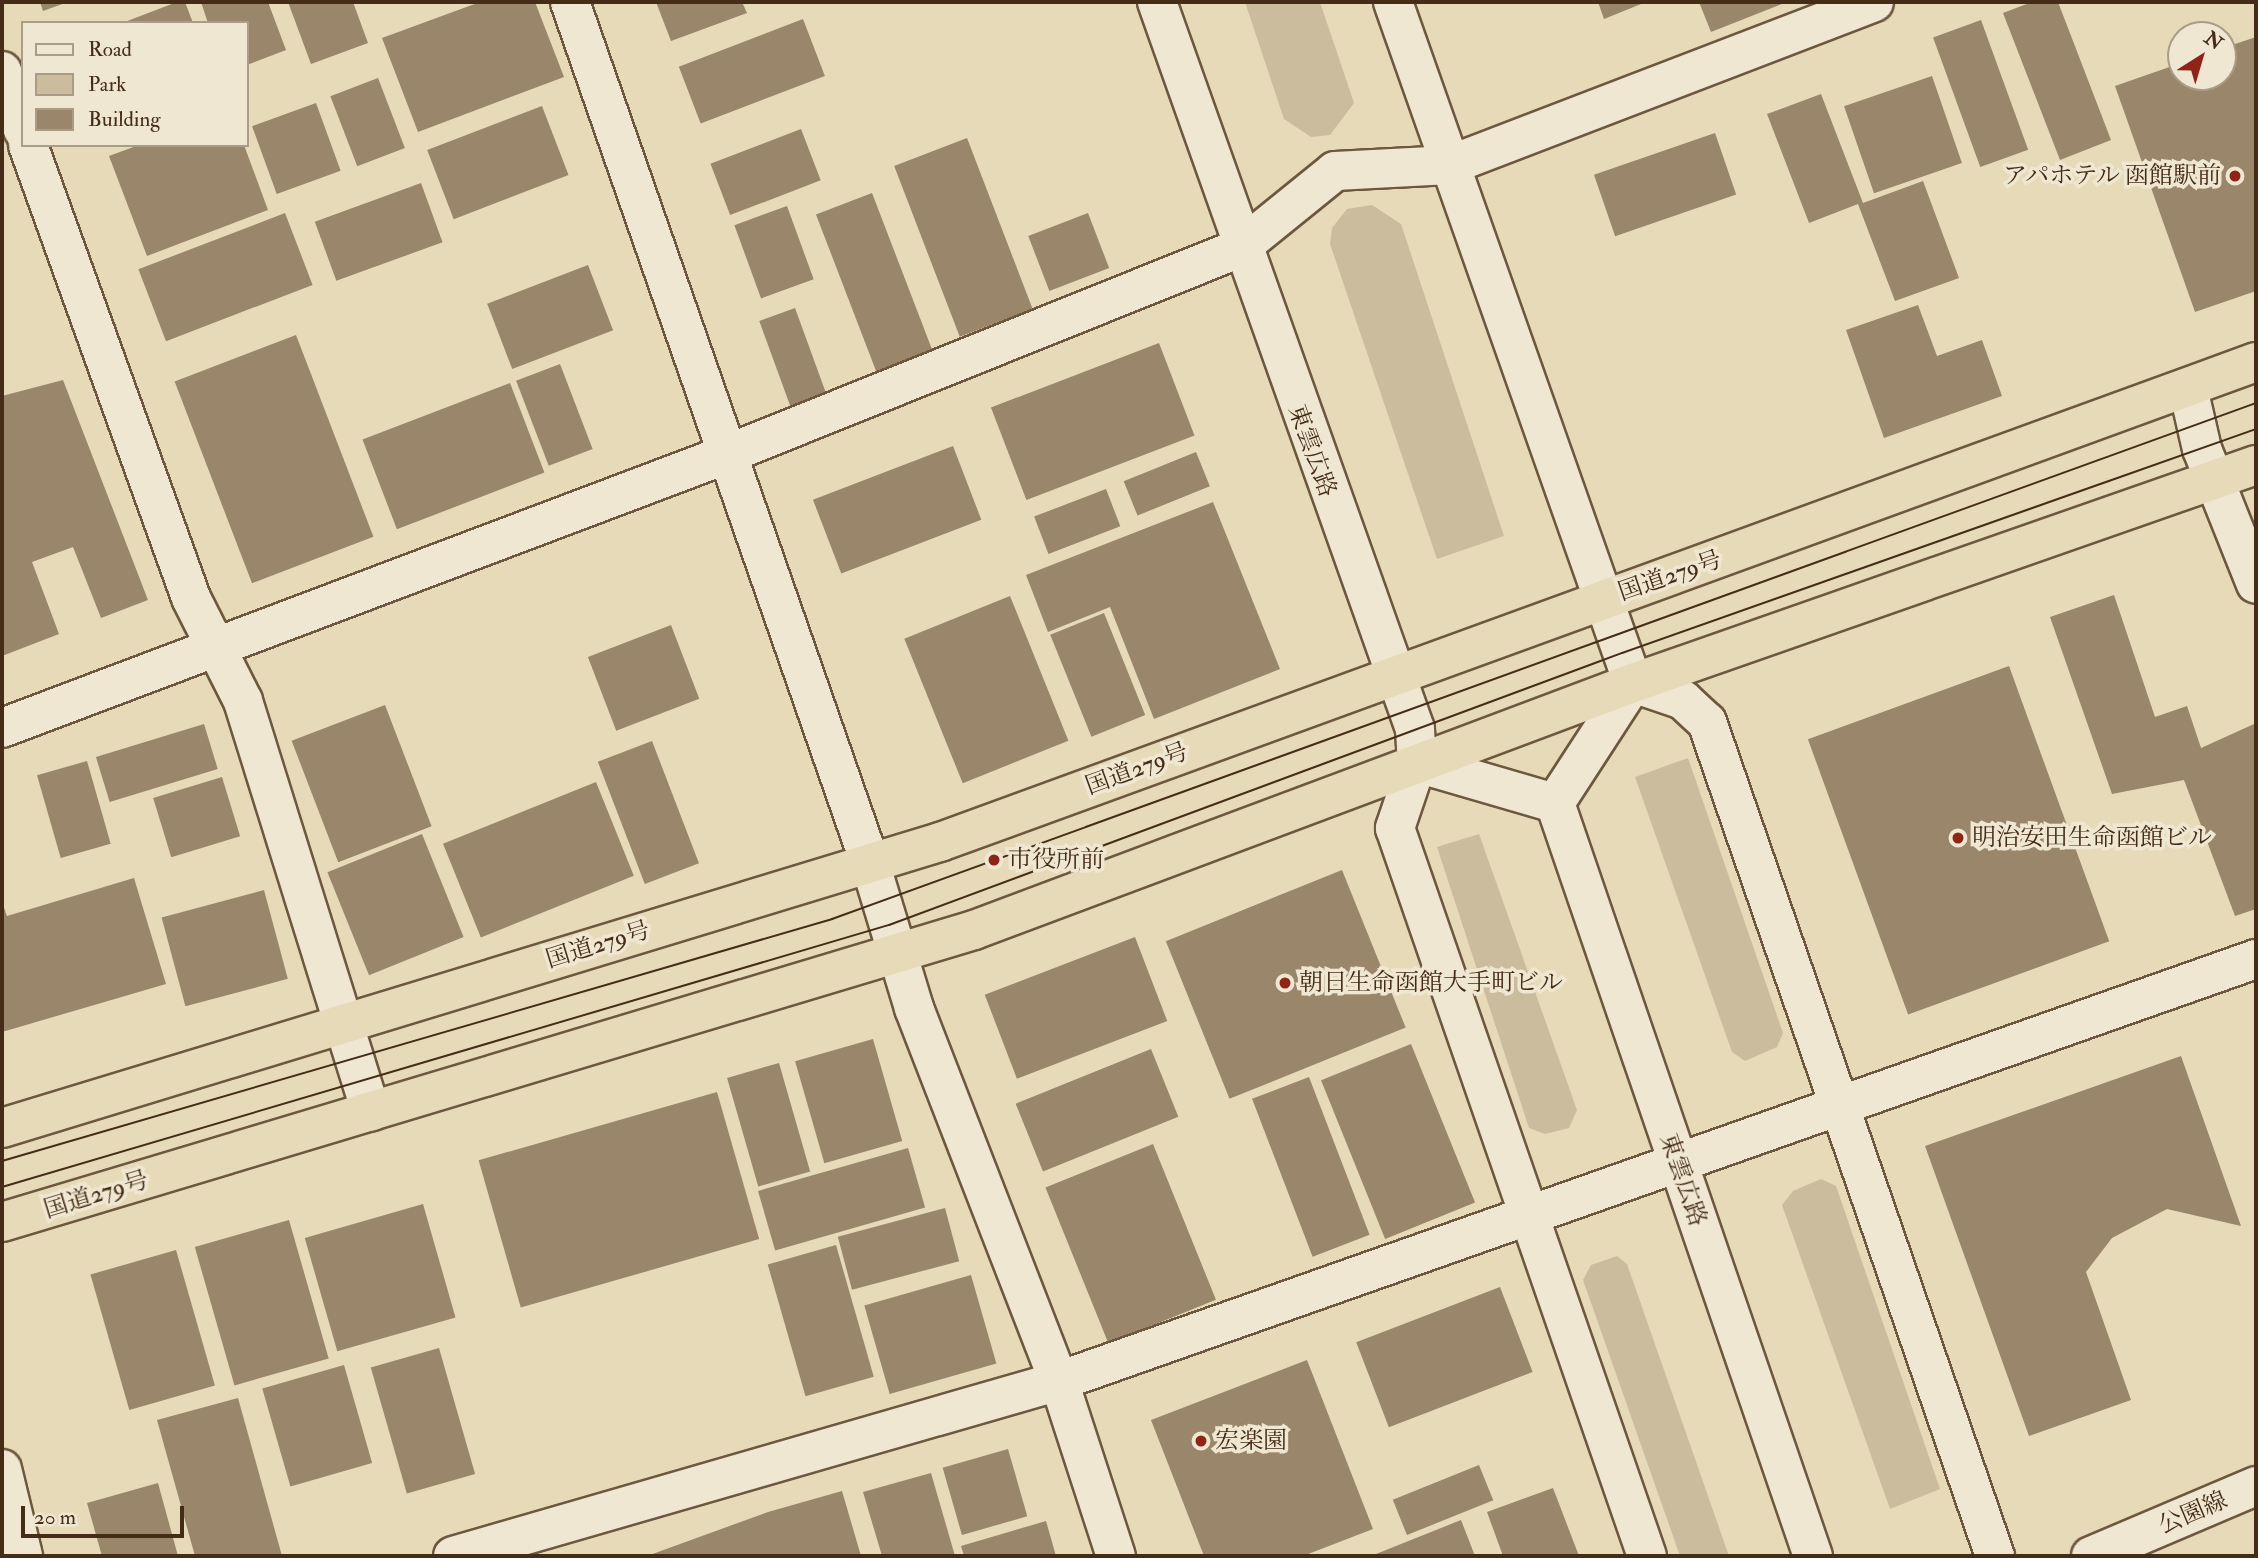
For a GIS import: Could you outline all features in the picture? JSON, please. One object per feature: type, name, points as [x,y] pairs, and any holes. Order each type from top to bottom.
[{"type":"highway","name":"国道279号","points":[[2,1128],[347,1020],[870,863],[2256,362]]},
{"type":"highway","name":"国道279号","points":[[2,1222],[899,953],[1633,683],[2256,464]]},
{"type":"street","points":[[570,2],[725,455],[870,863],[914,1008],[1059,1381],[1116,1556]]},
{"type":"street","name":"東雲広路","points":[[1157,2],[1240,248],[1415,729],[1417,764]]},
{"type":"street","points":[[1393,2],[1633,683]]},
{"type":"street","points":[[2,728],[725,455],[1240,248],[1335,171],[1450,165],[1874,2]]},
{"type":"street","points":[[2,71],[21,124]]},
{"type":"street","points":[[29,147],[191,598],[243,701],[347,1020],[371,1111]]},
{"type":"street","points":[[2188,388],[2216,480],[2256,584]]},
{"type":"street","points":[[1633,683],[1555,803],[1417,764],[1395,828],[1647,1556]]},
{"type":"street","points":[[1633,683],[1683,700],[1707,722],[1837,1105],[1996,1556]]},
{"type":"street","name":"東雲広路","points":[[1555,803],[1813,1556]]},
{"type":"street","points":[[453,1556],[1059,1381],[2256,959]]},
{"type":"street","points":[[2,1469],[23,1556]]},
{"type":"street","name":"公園線","points":[[2091,1556],[2256,1486]]},
{"type":"green space","points":[[1245,2],[1320,2],[1354,103],[1330,135],[1311,137],[1284,119]]},
{"type":"green space","points":[[1372,205],[1401,224],[1504,536],[1437,559],[1330,244],[1332,228],[1347,209]]},
{"type":"green space","points":[[1688,758],[1783,1033],[1777,1047],[1745,1061],[1732,1052],[1635,777]]},
{"type":"green space","points":[[1479,834],[1577,1110],[1569,1128],[1545,1134],[1529,1128],[1437,847]]},
{"type":"green space","points":[[1821,1179],[1836,1186],[1940,1489],[1890,1509],[1782,1205],[1793,1191]]},
{"type":"green space","points":[[1617,1256],[1627,1264],[1729,1556],[1680,1556],[1583,1280],[1591,1265]]},
{"type":"building","points":[[40,2],[68,2],[43,11]]},
{"type":"building","points":[[177,2],[185,2],[192,21],[127,21]]},
{"type":"building","points":[[201,2],[268,2],[286,50],[248,65],[248,21],[207,21]]},
{"type":"building","points":[[288,2],[353,2],[368,43],[311,64]]},
{"type":"building","points":[[480,2],[535,2],[564,77],[418,132],[382,38]]},
{"type":"building","points":[[656,2],[742,2],[747,13],[671,41]]},
{"type":"building","points":[[1598,2],[1646,2],[1604,19]]},
{"type":"building","points":[[1699,2],[1787,2],[1711,32]]},
{"type":"building","points":[[2032,2],[2058,2],[2111,140],[2060,160],[2003,13]]},
{"type":"building","points":[[803,19],[825,76],[701,124],[679,67]]},
{"type":"building","points":[[1981,20],[2028,150],[1980,167],[1933,37]]},
{"type":"building","name":"アパホテル 函館駅前","points":[[2256,37],[2256,291],[2195,312],[2115,86],[2167,68],[2167,91],[2237,91],[2237,43]]},
{"type":"building","points":[[1932,76],[1962,163],[1874,193],[1844,106]]},
{"type":"building","points":[[378,78],[405,148],[357,166],[330,96]]},
{"type":"building","points":[[1821,94],[1863,203],[1923,181],[1959,278],[1895,301],[1858,204],[1809,223],[1767,114]]},
{"type":"building","points":[[316,103],[341,171],[277,194],[252,126]]},
{"type":"building","points":[[542,106],[569,175],[454,219],[427,150]]},
{"type":"building","points":[[801,129],[821,180],[730,215],[710,164]]},
{"type":"building","points":[[1715,133],[1736,194],[1615,236],[1594,175]]},
{"type":"building","points":[[967,138],[1033,309],[960,337],[894,166]]},
{"type":"building","points":[[134,147],[245,147],[268,210],[147,256],[109,156]]},
{"type":"building","points":[[421,183],[443,242],[336,281],[315,222]]},
{"type":"building","points":[[872,193],[934,355],[878,377],[816,215]]},
{"type":"building","points":[[787,206],[814,279],[761,298],[734,225]]},
{"type":"building","points":[[285,213],[313,285],[166,341],[138,269]]},
{"type":"building","points":[[1088,213],[1109,268],[1049,291],[1028,236]]},
{"type":"building","points":[[588,265],[613,330],[512,369],[487,304]]},
{"type":"building","points":[[1918,305],[1937,356],[1982,340],[2002,396],[1884,438],[1846,330]]},
{"type":"building","points":[[795,308],[829,400],[793,413],[759,321]]},
{"type":"building","points":[[296,335],[373,537],[252,583],[175,382]]},
{"type":"building","points":[[1159,343],[1194,435],[1026,500],[991,408]]},
{"type":"building","points":[[560,364],[593,449],[549,466],[516,381]]},
{"type":"building","points":[[63,380],[148,600],[101,618],[73,547],[32,562],[59,634],[2,656],[2,396]]},
{"type":"building","points":[[510,383],[544,473],[397,529],[362,440]]},
{"type":"building","points":[[953,446],[981,520],[841,574],[813,500]]},
{"type":"building","points":[[1196,452],[1210,486],[1138,516],[1124,481]]},
{"type":"building","points":[[1106,489],[1120,526],[1048,554],[1034,517]]},
{"type":"building","points":[[1213,502],[1280,669],[1154,719],[1110,607],[1048,632],[1026,575]]},
{"type":"building","points":[[2114,595],[2155,717],[2187,706],[2201,748],[2254,724],[2256,909],[2235,916],[2184,780],[2112,794],[2050,617]]},
{"type":"building","points":[[1010,596],[1068,741],[963,783],[904,639]]},
{"type":"building","points":[[1104,613],[1145,715],[1091,737],[1050,635]]},
{"type":"building","points":[[671,625],[699,699],[616,731],[588,657]]},
{"type":"building","name":"明治安田生命函館ビル","points":[[2009,666],[2109,941],[1908,1015],[1808,739]]},
{"type":"building","points":[[385,705],[432,826],[338,862],[292,741]]},
{"type":"building","points":[[204,724],[218,769],[110,802],[96,757]]},
{"type":"building","points":[[652,741],[699,863],[645,884],[598,762]]},
{"type":"building","points":[[87,761],[111,844],[61,858],[37,775]]},
{"type":"building","points":[[222,777],[240,836],[171,857],[153,798]]},
{"type":"building","points":[[596,782],[634,876],[481,937],[443,844]]},
{"type":"building","points":[[422,834],[464,937],[369,975],[327,872]]},
{"type":"building","name":"朝日生命函館大手町ビル","points":[[1342,870],[1406,1028],[1230,1099],[1166,941]]},
{"type":"building","points":[[134,878],[166,984],[2,1032],[2,902],[7,916]]},
{"type":"building","points":[[264,890],[288,979],[185,1006],[162,917]]},
{"type":"building","points":[[1135,937],[1167,1021],[1017,1079],[985,995]]},
{"type":"building","points":[[873,1039],[902,1141],[824,1163],[795,1061]]},
{"type":"building","points":[[1411,1044],[1475,1203],[1385,1239],[1321,1080]]},
{"type":"building","points":[[1151,1049],[1178,1117],[1043,1171],[1016,1104]]},
{"type":"building","points":[[2181,1056],[2241,1226],[2167,1209],[2112,1238],[2086,1272],[2131,1400],[2029,1436],[1925,1146]]},
{"type":"building","points":[[779,1063],[810,1172],[758,1187],[727,1078]]},
{"type":"building","points":[[1309,1077],[1370,1235],[1313,1257],[1252,1099]]},
{"type":"building","points":[[717,1092],[759,1239],[521,1307],[479,1160]]},
{"type":"building","points":[[1153,1144],[1216,1300],[1108,1343],[1045,1187]]},
{"type":"building","points":[[908,1148],[925,1208],[775,1251],[758,1191]]},
{"type":"building","points":[[423,1204],[456,1317],[337,1351],[305,1238]]},
{"type":"building","points":[[945,1208],[959,1261],[852,1290],[838,1237]]},
{"type":"building","points":[[289,1220],[329,1358],[234,1385],[195,1247]]},
{"type":"building","points":[[836,1245],[874,1377],[806,1396],[768,1265]]},
{"type":"building","points":[[176,1250],[215,1386],[129,1410],[90,1275]]},
{"type":"building","points":[[971,1275],[996,1363],[890,1394],[864,1306]]},
{"type":"building","points":[[1500,1287],[1533,1372],[1389,1427],[1356,1342]]},
{"type":"building","points":[[439,1348],[475,1474],[407,1493],[371,1368]]},
{"type":"building","points":[[1307,1360],[1373,1529],[1303,1556],[1204,1556],[1151,1420]]},
{"type":"building","points":[[344,1365],[372,1463],[290,1486],[262,1388]]},
{"type":"building","points":[[238,1398],[282,1556],[195,1556],[157,1420]]},
{"type":"building","points":[[1008,1449],[1027,1516],[962,1535],[943,1468]]},
{"type":"building","points":[[1479,1465],[1493,1500],[1407,1535],[1393,1500]]},
{"type":"building","points":[[931,1473],[955,1556],[882,1556],[863,1492]]},
{"type":"building","points":[[158,1483],[178,1556],[102,1556],[87,1503]]},
{"type":"building","points":[[1553,1488],[1579,1556],[1503,1556],[1487,1512]]},
{"type":"building","points":[[842,1491],[861,1556],[647,1556],[768,1512]]},
{"type":"building","points":[[1461,1520],[1475,1556],[1371,1556]]},
{"type":"building","points":[[1046,1521],[1056,1556],[964,1556],[961,1546]]},
{"type":"tram line","points":[[2,1161],[832,919],[2256,403]]},
{"type":"tram line","points":[[2,1187],[889,925],[1622,653],[2256,429]]},
{"type":"place","name":"アパホテル 函館駅前","points":[[2235,176]]},
{"type":"place","name":"明治安田生命函館ビル","points":[[1958,838]]},
{"type":"place","name":"市役所前","points":[[994,860]]},
{"type":"place","name":"朝日生命函館大手町ビル","points":[[1285,983]]},
{"type":"place","name":"宏楽園","points":[[1201,1441]]}]
